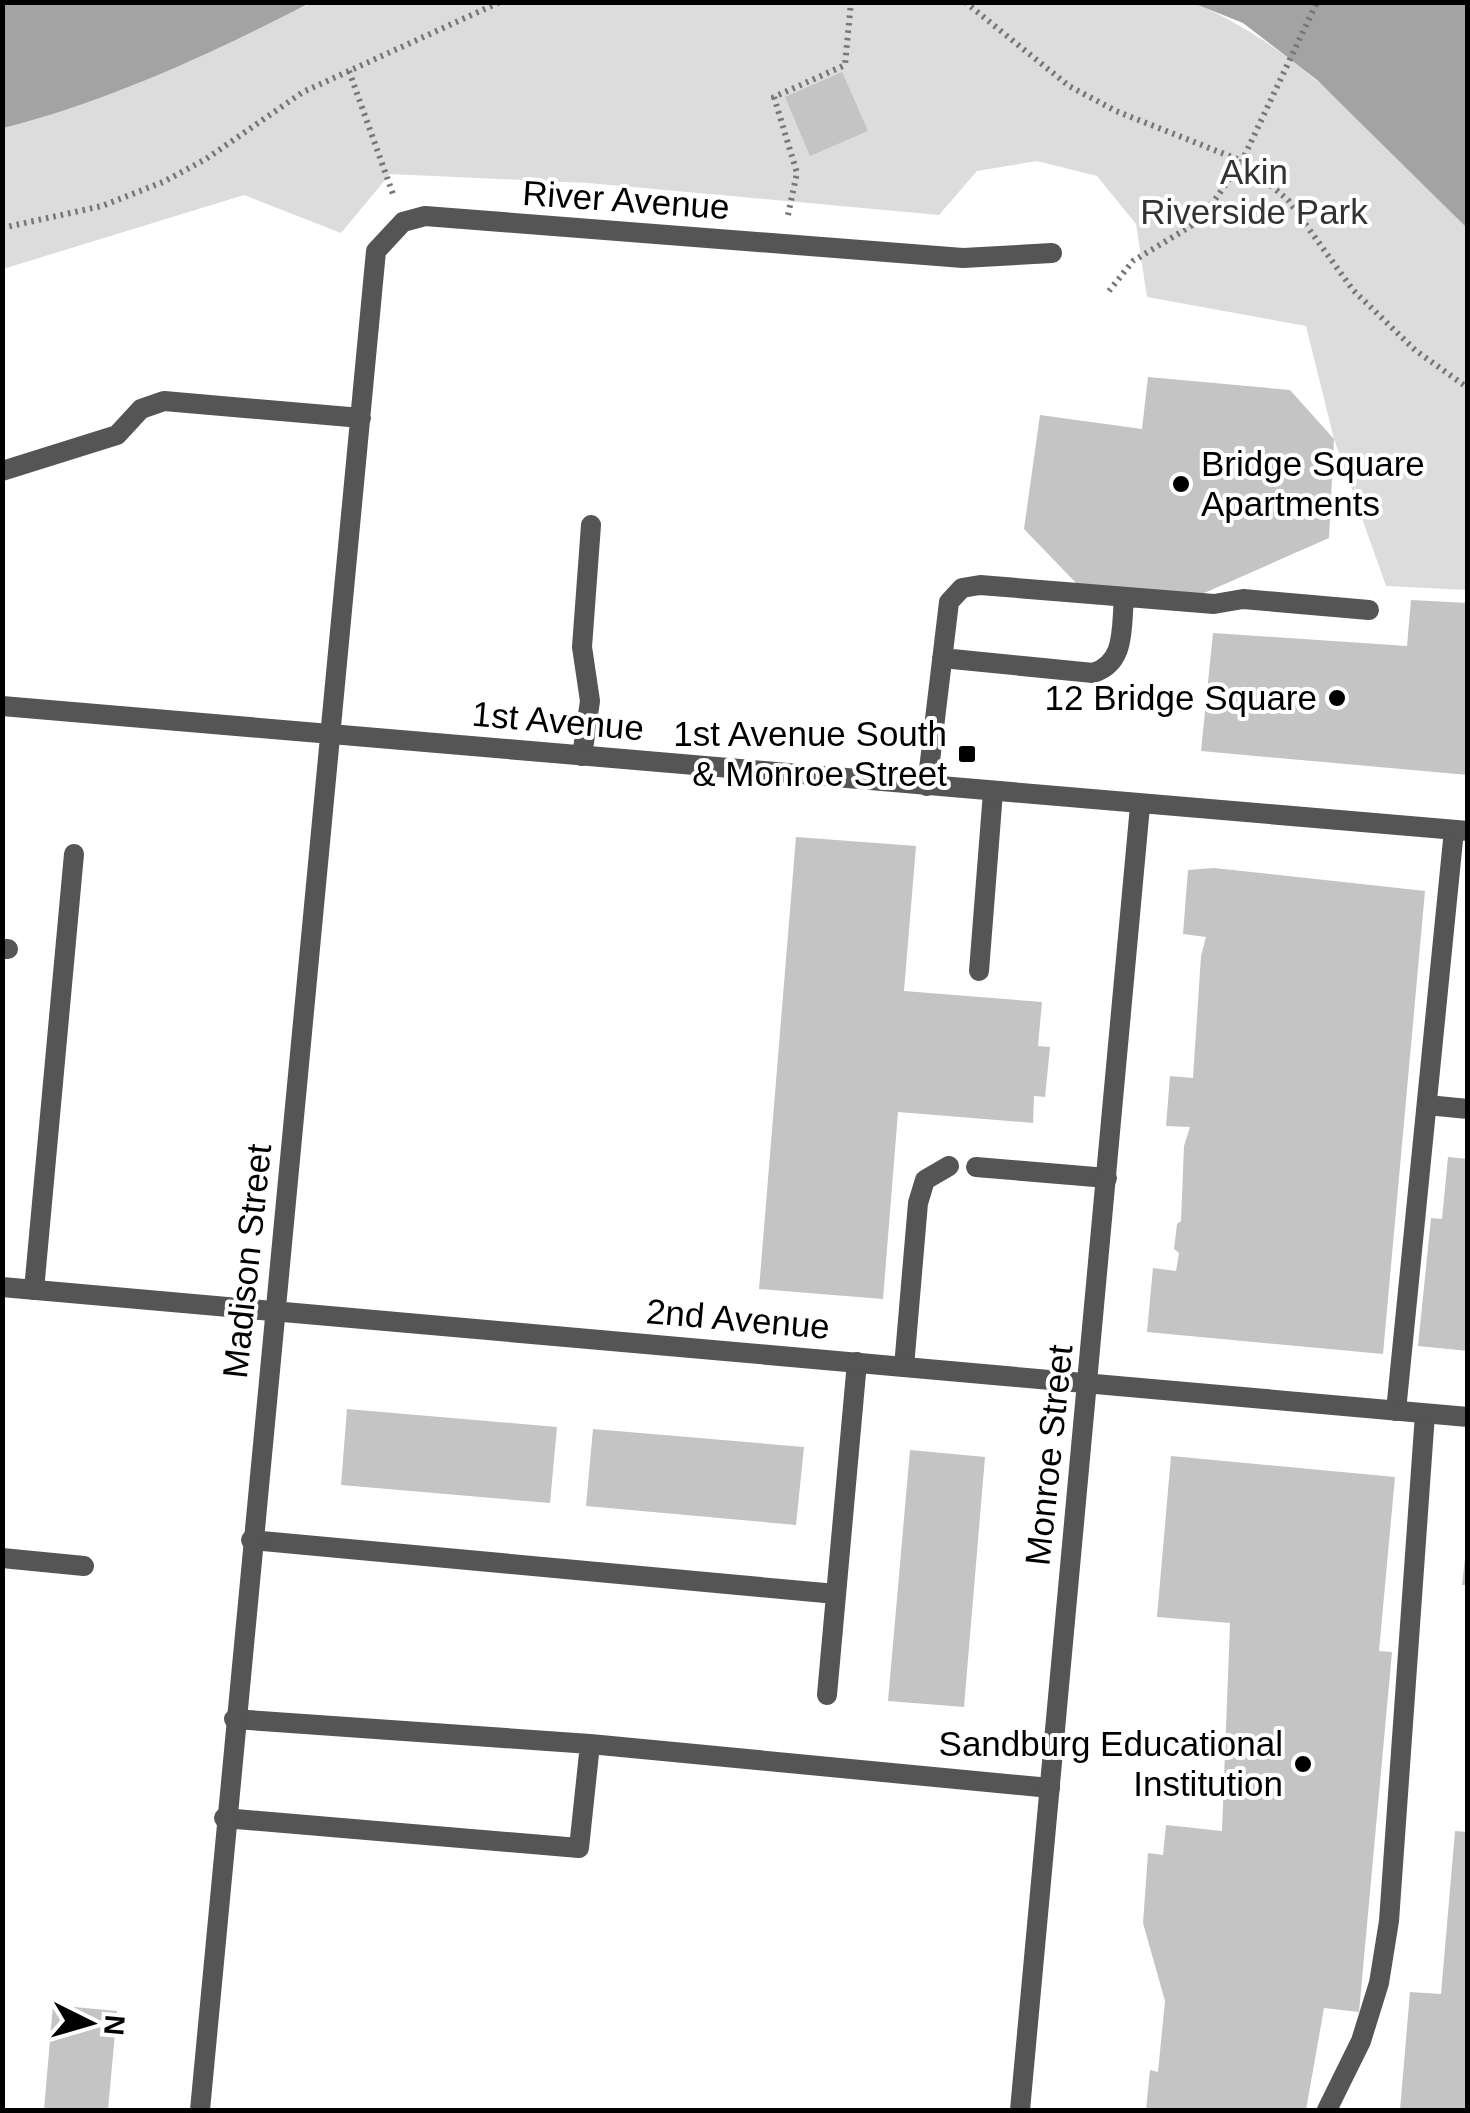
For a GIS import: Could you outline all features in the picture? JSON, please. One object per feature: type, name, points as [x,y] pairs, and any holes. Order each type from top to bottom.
[{"type":"street","name":"River Avenue","points":[[402,222],[425,216],[962,258],[1052,253]]},
{"type":"street","points":[[2,471],[117,435],[142,410],[164,401],[361,418],[376,251],[402,222]]},
{"type":"street","name":"Madison Street","points":[[200,2110],[224,1818],[361,418]]},
{"type":"street","points":[[582,756],[590,701],[582,647],[590,524]]},
{"type":"street","points":[[926,786],[949,602],[962,588],[980,584],[1124,598],[1214,604],[1243,599],[1369,610]]},
{"type":"street","points":[[942,658],[1093,674],[1109,668],[1117,657],[1124,598]]},
{"type":"street","name":"1st Avenue","points":[[2,706],[1140,806],[1461,830]]},
{"type":"street","points":[[979,971],[993,792]]},
{"type":"street","name":"Monroe Street","points":[[1020,2110],[1140,806]]},
{"type":"street","points":[[1396,1411],[1426,1105],[1461,830]]},
{"type":"street","points":[[34,1290],[74,854]]},
{"type":"street","points":[[1426,1105],[1468,1109]]},
{"type":"street","points":[[904,1366],[918,1203],[925,1180],[949,1166]]},
{"type":"street","points":[[976,1167],[1107,1178]]},
{"type":"street","name":"2nd Avenue","points":[[2,1287],[1468,1417]]},
{"type":"street","points":[[826,1695],[857,1362]]},
{"type":"street","points":[[1327,2110],[1366,2027],[1379,1983],[1389,1921],[1425,1414]]},
{"type":"street","points":[[251,1540],[836,1594]]},
{"type":"street","points":[[2,1558],[84,1566]]},
{"type":"street","points":[[234,1719],[590,1744],[1050,1788]]},
{"type":"street","points":[[224,1818],[579,1848],[590,1744]]},
{"type":"path","points":[[2,228],[102,206],[163,182],[206,160],[304,92],[500,2]]},
{"type":"path","points":[[784,244],[796,174],[774,96],[844,65],[850,2]]},
{"type":"path","points":[[964,2],[1070,86],[1116,111],[1242,161],[1288,200],[1353,290],[1415,350],[1468,388]]},
{"type":"path","points":[[1109,291],[1132,260],[1191,226],[1242,161],[1317,2]]},
{"type":"path","points":[[349,71],[402,222]]},
{"type":"green space","name":"Akin Riverside Park","points":[[314,3],[1194,3],[1234,22],[1341,102],[1467,228],[1467,590],[1386,586],[1334,439],[1306,326],[1147,297],[1136,224],[1097,176],[1037,161],[977,171],[939,215],[588,183],[390,174],[341,233],[244,195],[3,269],[3,120]]},
{"type":"shaded area","points":[[3,2],[310,3],[160,74],[3,128]]},
{"type":"shaded area","points":[[1193,3],[1467,3],[1467,228],[1317,80],[1243,23]]},
{"type":"building","points":[[842,72],[868,131],[810,156],[785,97]]},
{"type":"building","name":"Bridge Square Apartments","points":[[1148,377],[1290,390],[1334,439],[1329,538],[1202,594],[1078,585],[1024,529],[1040,415],[1142,429]]},
{"type":"building","name":"12 Bridge Square","points":[[1411,600],[1468,603],[1468,775],[1201,751],[1213,633],[1407,646]]},
{"type":"building","points":[[796,837],[916,846],[904,991],[1042,1002],[1038,1046],[1050,1047],[1045,1097],[1034,1096],[1033,1123],[898,1112],[883,1299],[759,1289]]},
{"type":"building","points":[[1214,868],[1425,891],[1383,1354],[1147,1332],[1153,1268],[1176,1271],[1179,1253],[1174,1249],[1177,1224],[1181,1221],[1184,1146],[1190,1127],[1166,1126],[1170,1076],[1193,1078],[1201,956],[1206,937],[1183,934],[1188,870]]},
{"type":"building","points":[[1448,1157],[1468,1159],[1468,1351],[1418,1346],[1431,1218],[1442,1219]]},
{"type":"building","points":[[347,1409],[557,1427],[550,1503],[341,1485]]},
{"type":"building","points":[[593,1429],[804,1447],[796,1525],[586,1506]]},
{"type":"building","points":[[910,1450],[985,1457],[964,1707],[888,1701]]},
{"type":"building","name":"Sandburg Educational Institution","points":[[1171,1456],[1395,1477],[1379,1651],[1392,1652],[1359,2012],[1324,2008],[1306,2110],[1146,2110],[1150,2070],[1158,2072],[1165,2001],[1143,1923],[1148,1853],[1163,1855],[1166,1825],[1222,1831],[1230,1623],[1157,1617]]},
{"type":"building","points":[[1465,1558],[1468,1585],[1462,1585]]},
{"type":"building","points":[[1455,1831],[1468,1832],[1468,2110],[1400,2110],[1410,1992],[1441,1994]]},
{"type":"building","points":[[53,2005],[117,2011],[108,2110],[44,2110]]},
{"type":"place","name":"Bridge Square Apartments","points":[[1181,484]]},
{"type":"place","name":"12 Bridge Square","points":[[1337,698]]},
{"type":"place","name":"1st Avenue South & Monroe Street","points":[[967,754]]},
{"type":"place","name":"Sandburg Educational Institution","points":[[1303,1764]]}]
